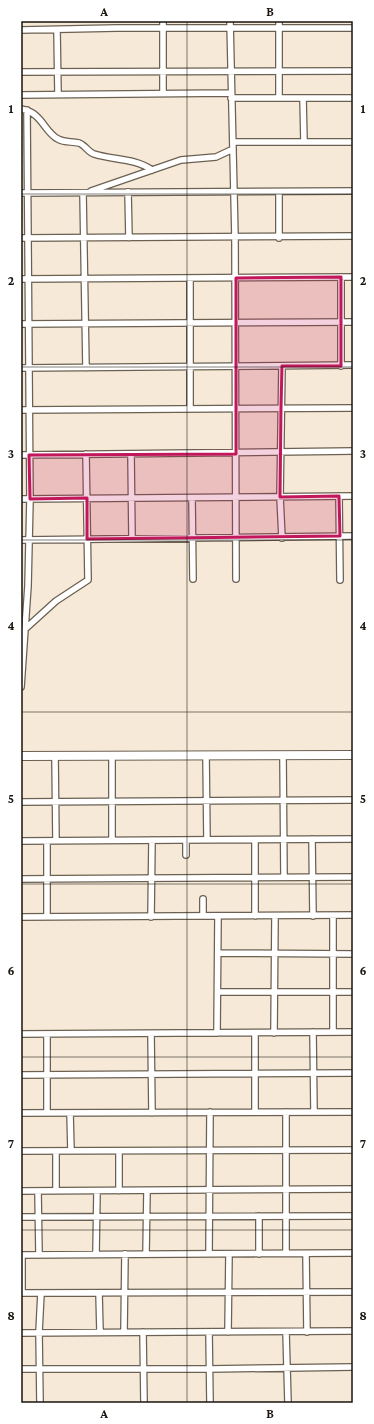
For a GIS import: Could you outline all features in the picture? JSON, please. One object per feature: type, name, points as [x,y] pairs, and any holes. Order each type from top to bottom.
[{"type":"main road","points":[[21,756],[283,754],[353,755]]},
{"type":"street","points":[[163,21],[163,93]]},
{"type":"street","points":[[230,21],[236,278],[236,579]]},
{"type":"street","points":[[279,21],[279,98]]},
{"type":"street","points":[[21,30],[353,28]]},
{"type":"street","points":[[57,30],[58,94]]},
{"type":"street","points":[[21,72],[230,70],[353,71]]},
{"type":"street","points":[[21,95],[163,93],[279,98],[353,98]]},
{"type":"street","points":[[303,98],[304,142]]},
{"type":"street","points":[[24,110],[39,118],[59,139],[70,143],[79,143],[93,154],[142,164],[152,170]]},
{"type":"street","points":[[21,687],[28,586],[30,498],[28,410],[28,193],[24,110]]},
{"type":"street","points":[[233,142],[353,142]]},
{"type":"street","points":[[85,193],[181,160],[216,157],[233,149]]},
{"type":"street","points":[[21,193],[353,191]]},
{"type":"street","points":[[128,192],[129,238]]},
{"type":"street","points":[[279,192],[279,238]]},
{"type":"street","points":[[85,193],[84,279],[86,368]]},
{"type":"street","points":[[21,238],[279,238],[353,236]]},
{"type":"street","points":[[21,279],[190,279],[353,276]]},
{"type":"street","points":[[341,277],[341,366]]},
{"type":"street","points":[[190,279],[190,408]]},
{"type":"street","points":[[21,324],[353,322]]},
{"type":"street","points":[[282,366],[280,497],[282,538]]},
{"type":"street","points":[[21,368],[353,366]]},
{"type":"street","points":[[21,410],[235,407],[353,408]]},
{"type":"street","points":[[21,455],[236,454],[353,451]]},
{"type":"street","points":[[24,630],[56,601],[88,580],[86,454]]},
{"type":"street","points":[[131,454],[132,538]]},
{"type":"street","points":[[339,496],[340,580]]},
{"type":"street","points":[[21,499],[353,496]]},
{"type":"street","points":[[192,498],[193,579]]},
{"type":"street","points":[[21,540],[353,536]]},
{"type":"street","points":[[283,754],[284,877]]},
{"type":"street","points":[[55,755],[56,841]]},
{"type":"street","points":[[112,755],[112,840]]},
{"type":"street","points":[[206,755],[207,840]]},
{"type":"street","points":[[21,802],[353,800]]},
{"type":"street","points":[[312,839],[314,916]]},
{"type":"street","points":[[21,841],[353,839]]},
{"type":"street","points":[[151,917],[152,840]]},
{"type":"street","points":[[186,840],[186,855]]},
{"type":"street","points":[[255,840],[256,916]]},
{"type":"street","points":[[47,841],[47,917]]},
{"type":"street","points":[[21,879],[353,877]]},
{"type":"street","points":[[203,899],[203,916]]},
{"type":"street","points":[[21,917],[353,915]]},
{"type":"street","points":[[217,1033],[218,916]]},
{"type":"street","points":[[274,1033],[275,916]]},
{"type":"street","points":[[333,916],[333,1032]]},
{"type":"street","points":[[218,953],[353,954]]},
{"type":"street","points":[[218,992],[353,992]]},
{"type":"street","points":[[314,1032],[314,1112]]},
{"type":"street","points":[[21,1034],[353,1032]]},
{"type":"street","points":[[256,1033],[256,1112]]},
{"type":"street","points":[[47,1034],[47,1113]]},
{"type":"street","points":[[151,1034],[152,1113]]},
{"type":"street","points":[[21,1075],[353,1073]]},
{"type":"street","points":[[209,1254],[211,1150],[210,1112]]},
{"type":"street","points":[[286,1112],[286,1254]]},
{"type":"street","points":[[21,1113],[353,1112]]},
{"type":"street","points":[[70,1113],[71,1151]]},
{"type":"street","points":[[21,1151],[353,1150]]},
{"type":"street","points":[[56,1151],[56,1191]]},
{"type":"street","points":[[119,1151],[119,1191]]},
{"type":"street","points":[[21,1191],[353,1189]]},
{"type":"street","points":[[38,1191],[39,1255]]},
{"type":"street","points":[[96,1254],[97,1191]]},
{"type":"street","points":[[146,1254],[147,1191]]},
{"type":"street","points":[[259,1216],[259,1254]]},
{"type":"street","points":[[21,1217],[353,1216]]},
{"type":"street","points":[[353,1253],[22,1255],[21,1294],[353,1292]]},
{"type":"street","points":[[124,1332],[125,1254]]},
{"type":"street","points":[[228,1332],[229,1254]]},
{"type":"street","points":[[306,1254],[307,1332]]},
{"type":"street","points":[[40,1403],[39,1332],[41,1293]]},
{"type":"street","points":[[99,1293],[100,1332]]},
{"type":"street","points":[[21,1333],[353,1331]]},
{"type":"street","points":[[143,1332],[144,1403]]},
{"type":"street","points":[[209,1332],[210,1403]]},
{"type":"street","points":[[286,1332],[288,1403]]},
{"type":"street","points":[[21,1369],[353,1367]]},
{"type":"highlighted area","points":[[341,277],[341,366],[282,366],[280,497],[339,496],[340,536],[87,539],[87,498],[30,499],[29,455],[236,454],[236,278]]}]
